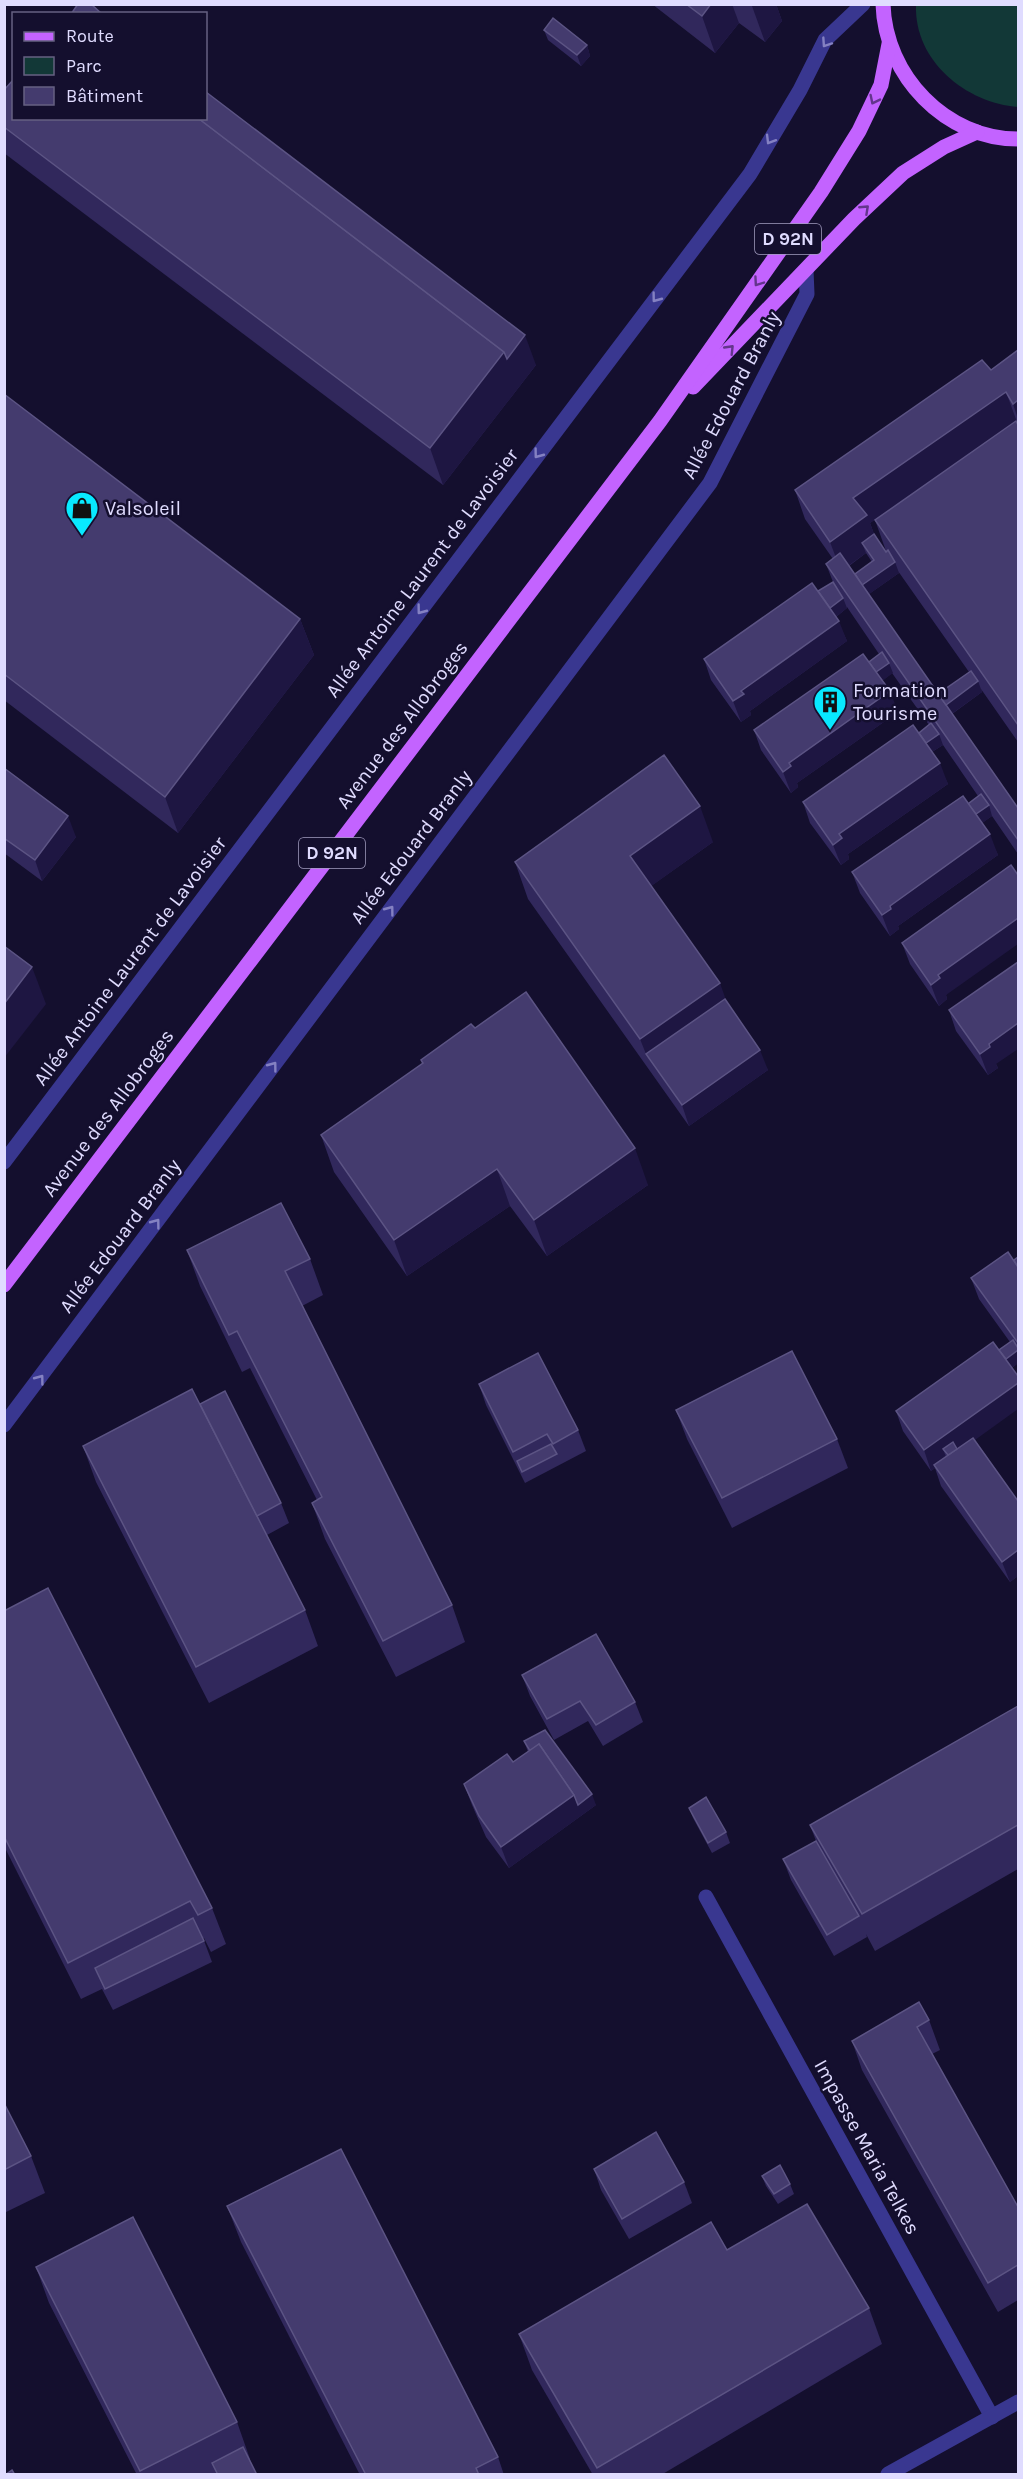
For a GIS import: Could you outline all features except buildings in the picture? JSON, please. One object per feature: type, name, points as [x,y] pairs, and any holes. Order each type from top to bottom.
[{"type":"main road","points":[[883,4],[889,44],[903,72],[923,98],[948,118],[976,132],[1018,139]]},
{"type":"main road","name":"Avenue des Allobroges","points":[[4,1285],[660,422],[821,192],[858,131],[881,85],[889,44]]},
{"type":"main road","name":"Avenue des Allobroges","points":[[660,422],[854,219],[903,173],[944,147],[976,132]]},
{"type":"street","name":"Allée Antoine Laurent de Lavoisier","points":[[4,1162],[750,174],[800,90],[825,40],[863,4]]},
{"type":"street","name":"Allée Edouard Branly","points":[[4,1425],[710,483],[807,294],[806,270]]},
{"type":"street","name":"Impasse Maria Telkes","points":[[706,1897],[992,2417]]},
{"type":"street","points":[[888,2475],[1018,2402]]},
{"type":"green space","points":[[916,5],[1018,5],[1018,107],[999,104],[980,97],[962,88],[947,76],[934,61],[924,44],[918,25]]},
{"type":"place","name":"Valsoleil","points":[[82,537]]},
{"type":"place","name":"Formation Tourisme","points":[[830,731]]}]
